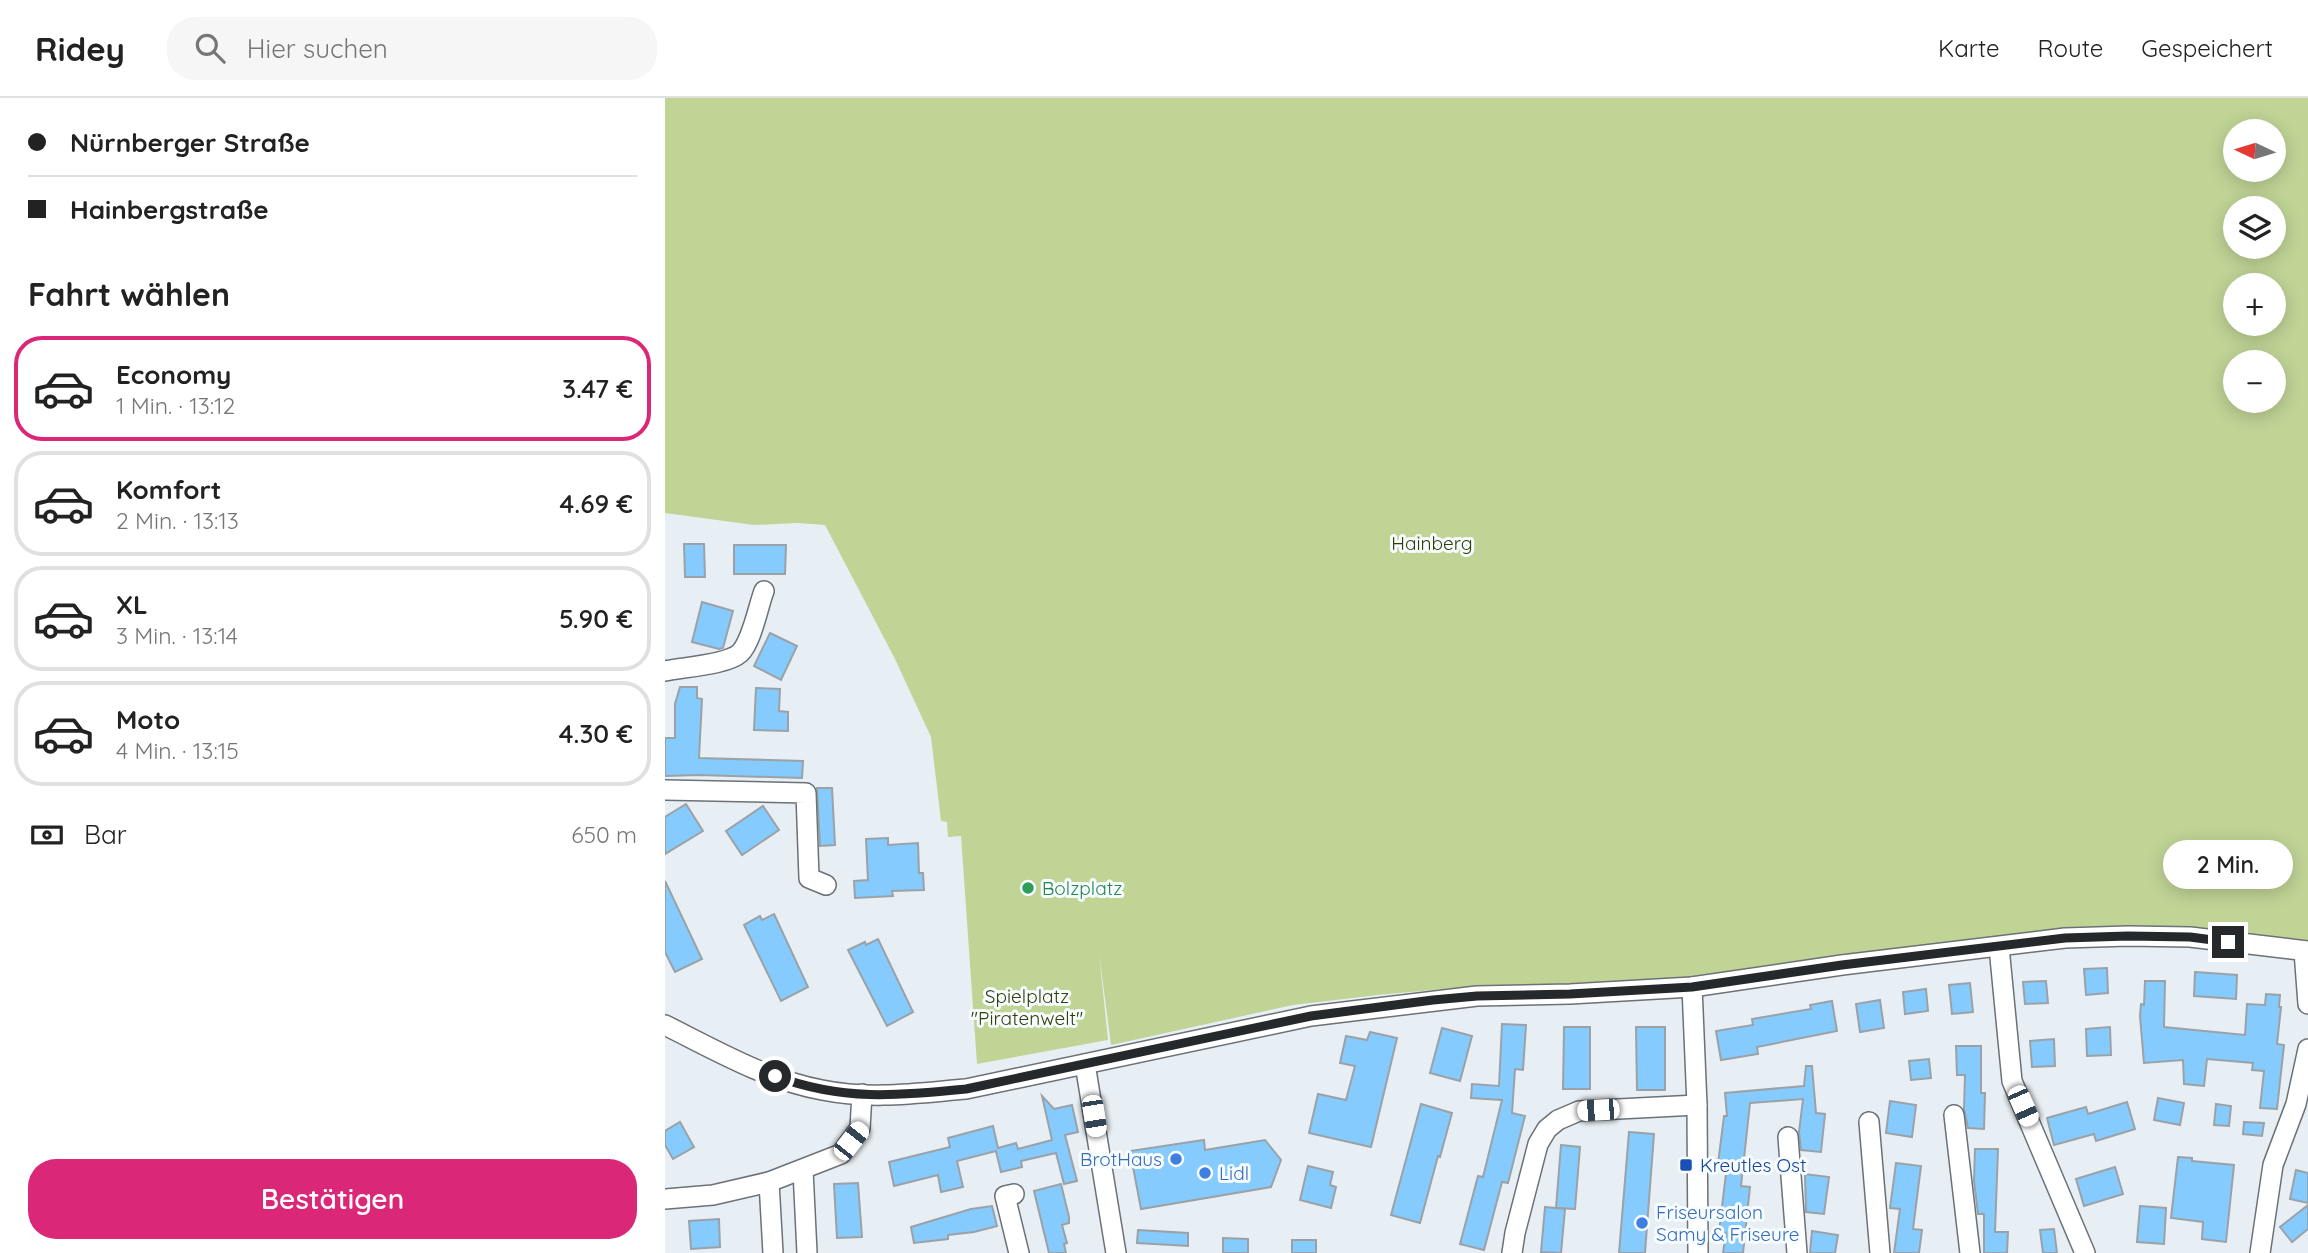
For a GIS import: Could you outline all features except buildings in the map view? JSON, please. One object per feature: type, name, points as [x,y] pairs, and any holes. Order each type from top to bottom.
[{"type":"street","points":[[665,671],[729,659],[740,652],[748,640],[764,591]]},
{"type":"street","points":[[665,790],[806,793],[809,878],[826,885]]},
{"type":"street","points":[[665,1025],[759,1070],[823,1091],[912,1095],[966,1089],[1311,1016],[1477,996],[1692,987],[1842,965],[2065,938],[2190,937],[2306,951],[2308,1004]]},
{"type":"street","points":[[1999,947],[2012,1082],[2085,1253]]},
{"type":"street","points":[[1692,987],[1697,1105],[1698,1253]]},
{"type":"street","points":[[2257,1252],[2273,1165],[2296,1104],[2308,1049]]},
{"type":"street","points":[[1085,1064],[1116,1253]]},
{"type":"street","points":[[665,1199],[713,1195],[769,1182],[841,1154],[860,1128],[862,1094]]},
{"type":"street","points":[[1512,1253],[1538,1144],[1547,1129],[1558,1120],[1579,1111],[1697,1105]]},
{"type":"street","points":[[1954,1115],[1970,1253]]},
{"type":"street","points":[[1869,1122],[1880,1253]]},
{"type":"street","points":[[1788,1137],[1797,1253]]},
{"type":"street","points":[[803,1170],[807,1253]]},
{"type":"street","points":[[769,1182],[773,1253]]},
{"type":"street","points":[[1014,1194],[1005,1196],[1019,1253]]},
{"type":"green space","name":"Hainberg","points":[[665,98],[2308,98],[2308,957],[2182,933],[1815,962],[1617,987],[1476,986],[1378,995],[1293,1005],[1111,1045],[1099,953],[1108,1040],[977,1064],[961,836],[948,837],[947,822],[941,821],[931,737],[895,659],[825,525],[754,525],[665,513]]},
{"type":"place","name":"Bolzplatz","points":[[1028,888]]},
{"type":"place","name":"BrotHaus","points":[[1176,1159]]},
{"type":"place","name":"Kreutles Ost","points":[[1686,1165]]},
{"type":"place","name":"Lidl","points":[[1205,1173]]},
{"type":"place","name":"Friseursalon Samy & Friseure","points":[[1642,1223]]},
{"type":"route","points":[[775,1076],[823,1091],[912,1095],[966,1089],[1311,1016],[1433,1000],[1692,987],[1842,965],[2065,938],[2190,937],[2228,942]]},
{"type":"park label","name":"Spielplatz \"Piratenwelt\"","points":[[1027,1007]]}]
